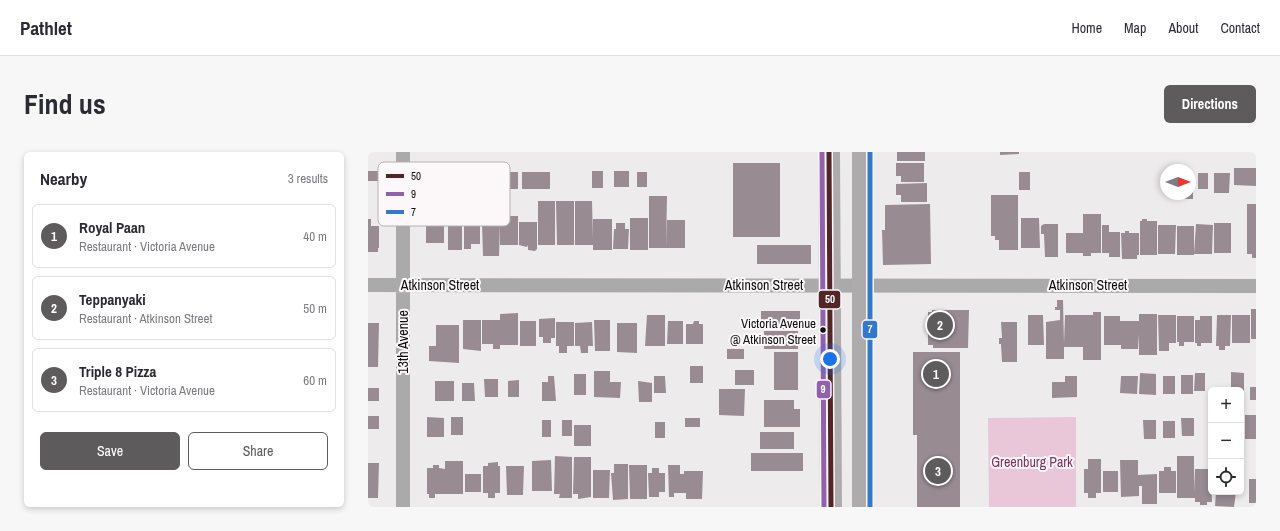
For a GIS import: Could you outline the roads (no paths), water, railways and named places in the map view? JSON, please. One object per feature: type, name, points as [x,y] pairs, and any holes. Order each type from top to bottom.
[{"type":"main road","points":[[829,152],[831,285],[831,507]]},
{"type":"main road","points":[[862,507],[863,152]]},
{"type":"street","name":"13th Avenue","points":[[402,226],[402,507]]},
{"type":"street","name":"Atkinson Street","points":[[368,285],[1256,286]]},
{"type":"place","name":"Teppanyaki","points":[[940,325]]},
{"type":"place","name":"Victoria Avenue @ Atkinson Street","points":[[823,330]]},
{"type":"place","name":"Royal Paan","points":[[936,374]]},
{"type":"place","name":"Triple 8 Pizza","points":[[938,471]]},
{"type":"park label","name":"Greenburg Park","points":[[1032,462]]}]
